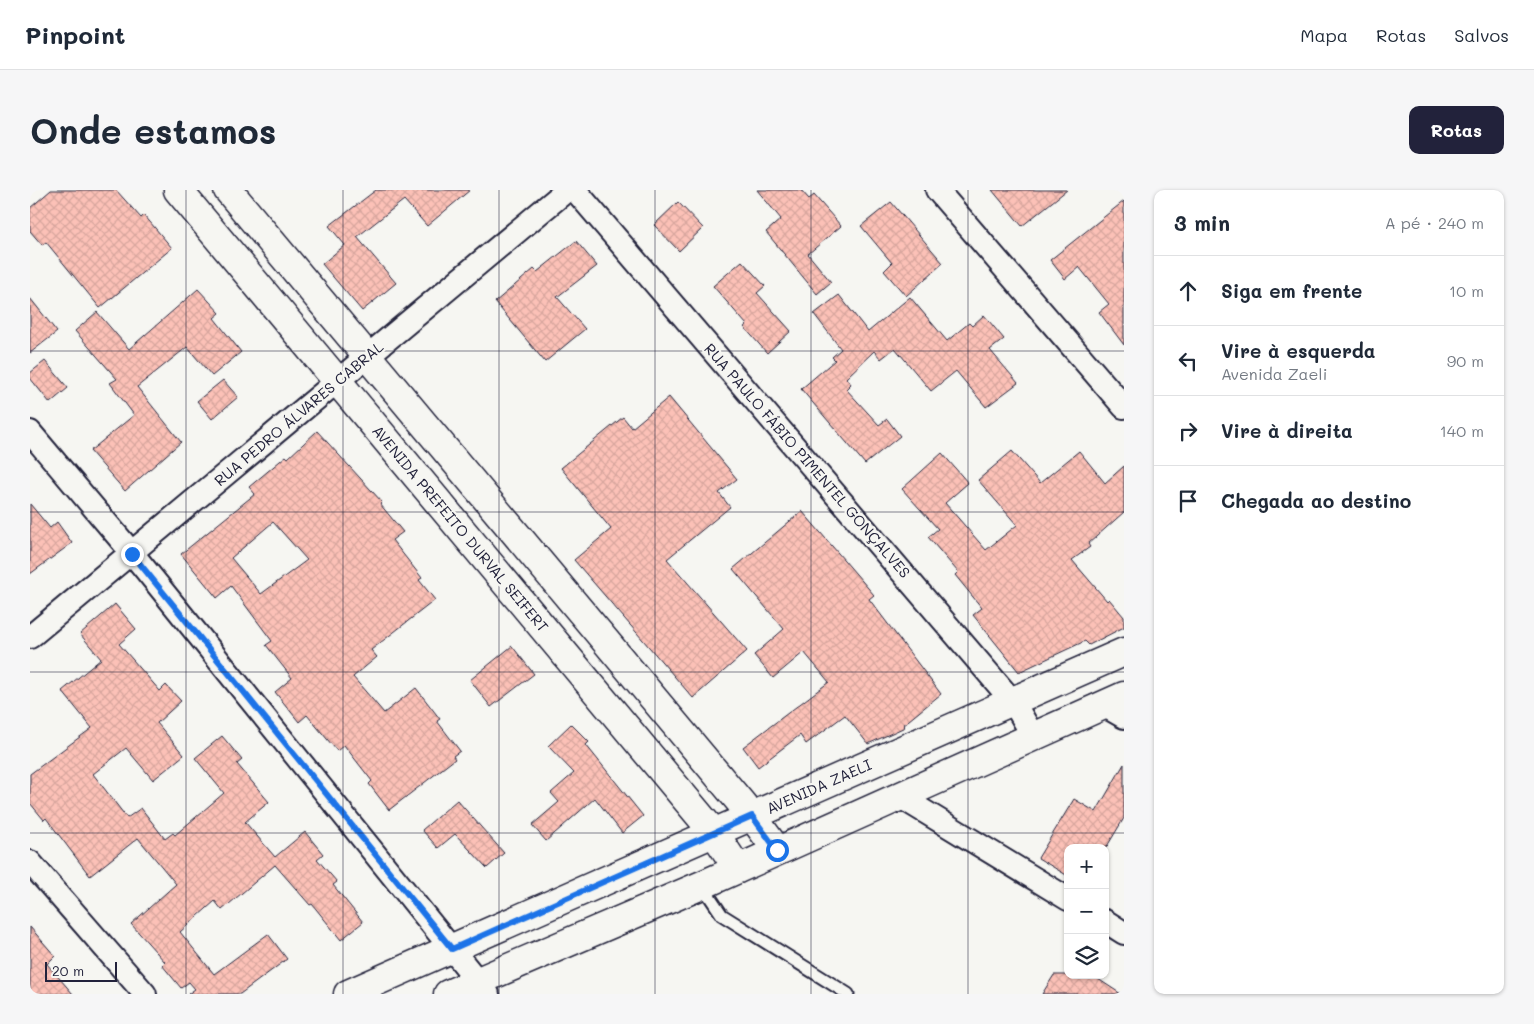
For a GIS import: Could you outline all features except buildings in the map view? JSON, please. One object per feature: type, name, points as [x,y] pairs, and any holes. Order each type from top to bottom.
[{"type":"street","name":"AVENIDA PREFEITO DURVAL SEIFERT","points":[[178,190],[715,834],[738,869]]},
{"type":"street","points":[[228,190],[752,816],[777,850]]},
{"type":"street","name":"RUA PEDRO ÁLVARES CABRAL","points":[[30,637],[567,190]]},
{"type":"street","name":"RUA PAULO FÁBIO PIMENTEL GONÇALVES","points":[[575,190],[1014,703],[1034,736]]},
{"type":"street","points":[[938,190],[1124,406]]},
{"type":"street","points":[[30,432],[132,554],[483,988]]},
{"type":"street","name":"AVENIDA ZAELI","points":[[348,994],[1014,703],[1124,652]]},
{"type":"street","points":[[448,994],[483,988],[777,850],[1034,736],[1117,706]]},
{"type":"street","points":[[899,796],[1064,897]]},
{"type":"street","points":[[30,862],[145,994]]},
{"type":"street","points":[[1109,924],[1124,933]]},
{"type":"lane","points":[[702,885],[722,915],[848,994]]},
{"type":"route","points":[[132,554],[452,949],[752,816],[777,850]]}]
